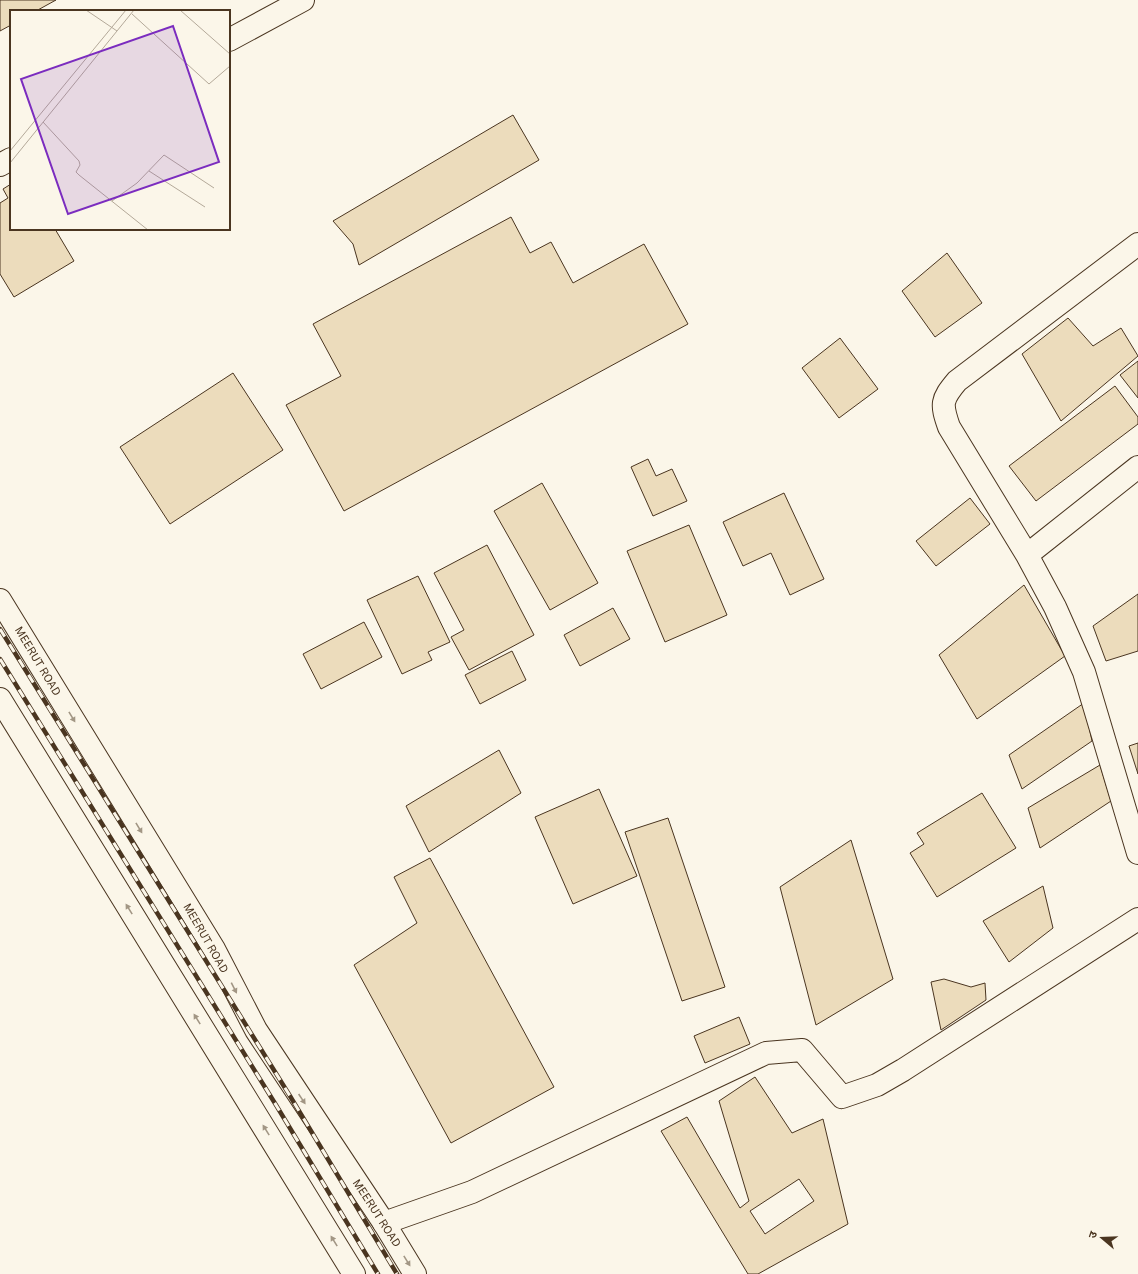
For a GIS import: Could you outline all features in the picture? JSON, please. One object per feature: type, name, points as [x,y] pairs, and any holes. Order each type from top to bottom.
[{"type":"main road","points":[[230,39],[303,0]]},
{"type":"main road","points":[[0,165],[10,160]]},
{"type":"main road","points":[[1138,244],[957,381],[945,395],[944,411],[949,427],[1027,555],[1055,607],[1084,672],[1138,853]]},
{"type":"main road","points":[[1027,555],[1138,467]]},
{"type":"main road","name":"MEERUT ROAD","points":[[0,600],[214,949],[256,1030],[384,1223],[415,1274]]},
{"type":"main road","points":[[0,700],[354,1274]]},
{"type":"main road","points":[[384,1223],[472,1192],[766,1053],[802,1050],[842,1098],[877,1085],[903,1070],[1138,919]]},
{"type":"building","points":[[0,0],[56,0],[38,10],[10,10],[10,26],[0,31]]},
{"type":"building","points":[[513,115],[539,160],[359,265],[353,244],[333,221]]},
{"type":"building","points":[[10,185],[10,230],[56,230],[74,261],[14,297],[0,274],[0,203],[8,198],[3,189]]},
{"type":"building","points":[[511,217],[530,253],[551,242],[573,283],[644,244],[688,324],[344,511],[286,405],[341,376],[313,324]]},
{"type":"building","points":[[947,253],[982,303],[935,337],[902,291]]},
{"type":"building","points":[[1068,318],[1093,346],[1121,328],[1138,356],[1061,421],[1022,354]]},
{"type":"building","points":[[840,338],[878,389],[839,418],[802,368]]},
{"type":"building","points":[[1138,361],[1138,398],[1120,375]]},
{"type":"building","points":[[233,373],[283,450],[170,524],[120,447]]},
{"type":"building","points":[[1115,386],[1138,417],[1138,424],[1036,501],[1009,466]]},
{"type":"building","points":[[648,459],[656,476],[672,469],[687,501],[653,516],[631,467]]},
{"type":"building","points":[[542,483],[598,583],[550,610],[494,511]]},
{"type":"building","points":[[784,493],[824,579],[790,595],[771,553],[743,566],[723,522]]},
{"type":"building","points":[[970,498],[990,524],[936,566],[916,541]]},
{"type":"building","points":[[689,525],[727,615],[665,642],[627,551]]},
{"type":"building","points":[[487,545],[534,635],[469,670],[451,637],[464,630],[434,573]]},
{"type":"building","points":[[418,576],[450,642],[428,652],[432,660],[402,674],[367,600]]},
{"type":"building","points":[[1024,585],[1065,656],[977,719],[939,655]]},
{"type":"building","points":[[1138,594],[1138,651],[1106,661],[1093,626]]},
{"type":"building","points":[[613,608],[630,639],[580,666],[564,635]]},
{"type":"building","points":[[364,622],[382,657],[321,689],[303,654]]},
{"type":"building","points":[[512,651],[526,680],[480,704],[465,675]]},
{"type":"building","points":[[1084,703],[1092,741],[1022,789],[1009,755]]},
{"type":"building","points":[[1138,743],[1138,774],[1129,746]]},
{"type":"building","points":[[499,750],[521,793],[429,852],[406,806]]},
{"type":"building","points":[[1100,765],[1111,801],[1040,848],[1028,808]]},
{"type":"building","points":[[599,789],[637,876],[573,904],[535,817]]},
{"type":"building","points":[[982,793],[1016,848],[937,897],[910,853],[924,844],[917,833]]},
{"type":"building","points":[[668,818],[725,987],[682,1001],[625,832]]},
{"type":"building","points":[[851,840],[893,979],[816,1025],[780,887]]},
{"type":"building","points":[[430,858],[554,1087],[451,1143],[354,965],[417,923],[394,877]]},
{"type":"building","points":[[1043,886],[1053,928],[1009,962],[983,921]]},
{"type":"building","points":[[944,979],[971,987],[985,983],[986,1000],[941,1030],[931,982]]},
{"type":"building","points":[[739,1017],[750,1044],[705,1063],[694,1036]]},
{"type":"building","points":[[755,1077],[792,1133],[823,1119],[848,1224],[758,1274],[748,1274],[661,1131],[687,1117],[740,1208],[749,1201],[719,1101]],"holes":[[[799,1179],[814,1201],[765,1234],[750,1211]]]},
{"type":"railway","points":[[0,629],[290,1096],[397,1274]]},
{"type":"railway","points":[[0,659],[276,1105],[378,1274]]}]
